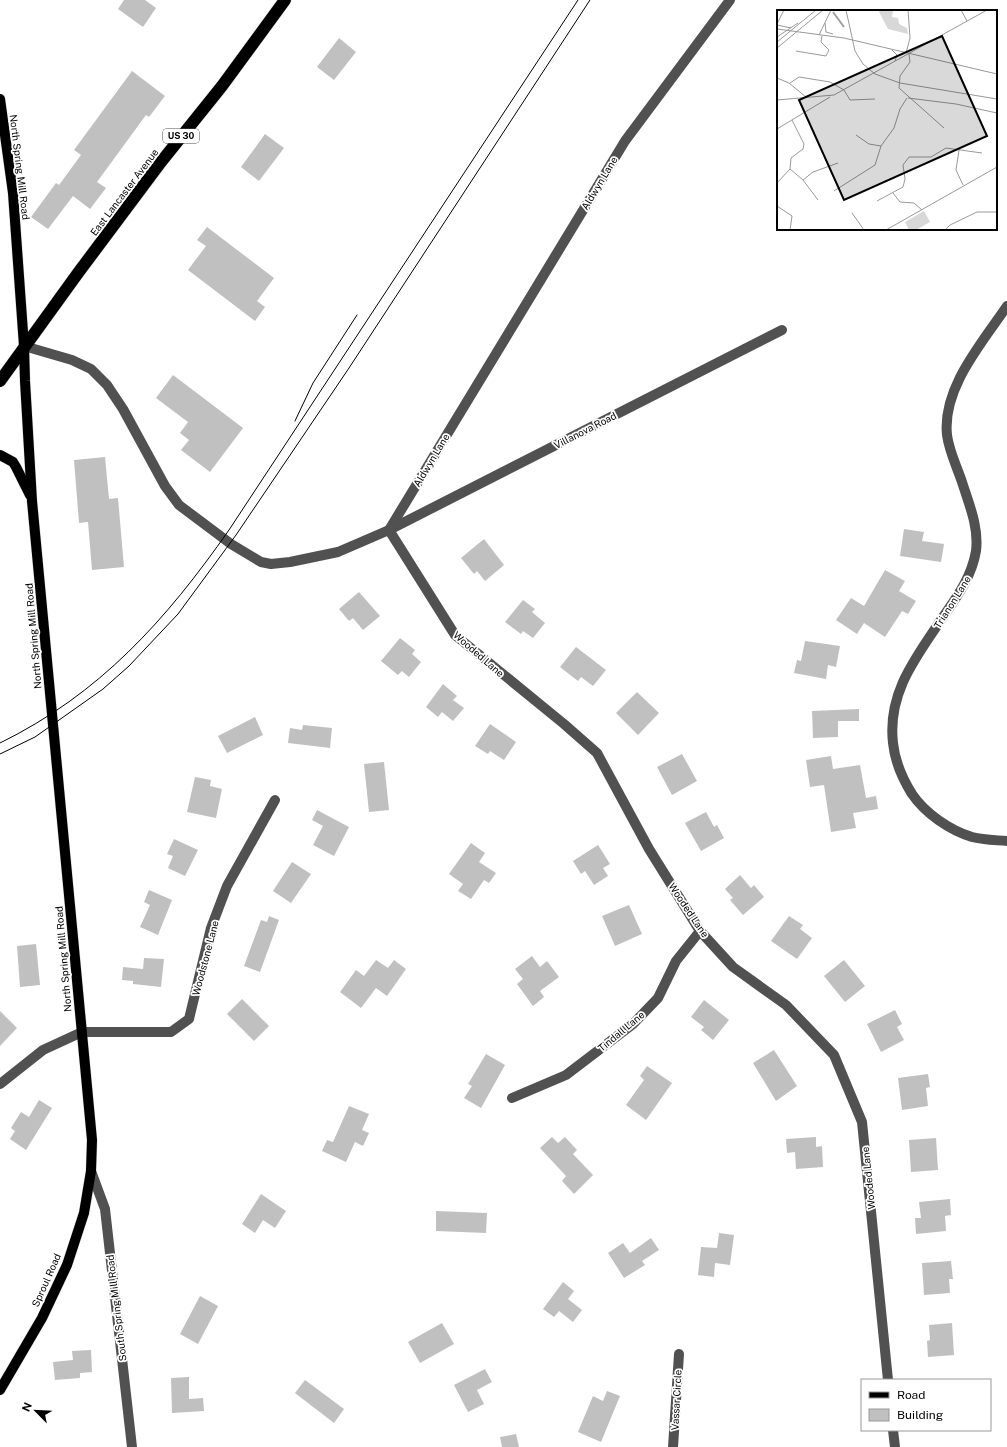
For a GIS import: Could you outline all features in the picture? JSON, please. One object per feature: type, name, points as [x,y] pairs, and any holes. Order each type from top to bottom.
[{"type":"highway","name":"East Lancaster Avenue","points":[[2,375],[127,207],[222,86],[285,0]]},
{"type":"main road","name":"North Spring Mill Road","points":[[0,100],[13,193],[24,346],[32,501],[92,1140],[91,1171]]},
{"type":"main road","points":[[0,455],[13,462],[32,501]]},
{"type":"main road","name":"Sproul Road","points":[[1,1386],[42,1318],[67,1265],[84,1214],[91,1171]]},
{"type":"street","name":"Aldwyn Lane","points":[[389,530],[624,141],[730,0]]},
{"type":"street","name":"Trianon Lane","points":[[1007,306],[961,375],[953,392],[947,422],[947,436],[972,510],[976,530],[976,550],[972,569],[963,587],[906,676],[896,697],[892,714],[892,730],[895,755],[902,778],[915,798],[925,809],[948,826],[972,837],[986,840],[1007,841]]},
{"type":"street","name":"Villanova Road","points":[[389,530],[782,330]]},
{"type":"street","points":[[24,346],[72,360],[91,369],[107,385],[120,404],[165,486],[179,505],[231,544],[261,562],[271,564],[290,562],[338,552],[389,530]]},
{"type":"street","name":"Wooded Lane","points":[[389,530],[455,635],[564,724],[597,753],[649,849],[700,931],[733,967],[786,1005],[834,1055],[862,1122],[888,1379]]},
{"type":"street","name":"Woodstone Lane","points":[[82,1032],[172,1032],[189,1019],[211,928],[227,886],[275,800]]},
{"type":"street","name":"Tindall Lane","points":[[512,1098],[566,1075],[634,1024],[658,998],[676,961],[700,931]]},
{"type":"street","points":[[0,1084],[43,1050],[82,1032]]},
{"type":"street","name":"South Spring Mill Road","points":[[91,1171],[105,1209],[132,1447]]},
{"type":"street","name":"Vassar Circle","points":[[673,1447],[679,1354]]},
{"type":"street","points":[[893,1431],[895,1447]]},
{"type":"building","points":[[124,0],[145,0],[156,8],[143,27],[118,9]]},
{"type":"building","points":[[339,38],[356,52],[334,80],[317,67]]},
{"type":"building","points":[[132,71],[165,96],[149,117],[146,115],[97,182],[106,188],[90,209],[73,196],[48,229],[31,217],[56,183],[59,185],[81,155],[74,150]]},
{"type":"building","points":[[265,134],[284,148],[259,181],[241,167]]},
{"type":"building","points":[[207,227],[274,278],[257,301],[265,307],[255,321],[188,270],[206,246],[197,240]]},
{"type":"building","points":[[173,375],[243,428],[210,472],[181,450],[189,440],[180,433],[188,422],[156,398]]},
{"type":"building","points":[[105,457],[109,499],[118,498],[124,567],[92,570],[88,522],[79,523],[74,460]]},
{"type":"building","points":[[904,529],[924,532],[922,541],[944,544],[941,562],[900,556]]},
{"type":"building","points":[[484,539],[504,565],[485,581],[477,571],[474,574],[461,558]]},
{"type":"building","points":[[885,570],[905,581],[899,591],[916,601],[908,614],[902,611],[885,637],[864,623],[857,634],[836,620],[851,598],[864,606]]},
{"type":"building","points":[[359,592],[380,616],[363,630],[353,618],[349,621],[339,609]]},
{"type":"building","points":[[523,600],[535,609],[532,612],[545,623],[533,638],[523,631],[521,634],[505,622]]},
{"type":"building","points":[[400,638],[415,650],[412,654],[421,662],[409,677],[402,671],[398,675],[381,661]]},
{"type":"building","points":[[805,641],[840,646],[836,667],[828,665],[826,679],[794,673],[797,660],[801,661]]},
{"type":"building","points":[[576,647],[606,670],[593,686],[581,677],[578,681],[560,667]]},
{"type":"building","points":[[443,684],[457,696],[453,700],[464,708],[453,721],[442,712],[438,717],[426,707]]},
{"type":"building","points":[[637,692],[659,713],[638,735],[616,713]]},
{"type":"building","points":[[859,709],[859,721],[838,721],[838,737],[813,738],[812,711]]},
{"type":"building","points":[[255,717],[263,735],[227,753],[218,736]]},
{"type":"building","points":[[490,724],[516,742],[504,760],[490,751],[488,754],[475,746]]},
{"type":"building","points":[[303,725],[332,728],[330,748],[288,743],[290,728],[302,730]]},
{"type":"building","points":[[682,754],[697,781],[672,795],[657,767]]},
{"type":"building","points":[[831,756],[833,769],[860,765],[866,798],[876,796],[878,809],[853,813],[856,828],[831,832],[824,785],[810,787],[806,760]]},
{"type":"building","points":[[384,762],[389,810],[369,812],[364,764]]},
{"type":"building","points":[[195,777],[211,780],[210,786],[222,789],[216,818],[187,812]]},
{"type":"building","points":[[317,810],[349,827],[334,856],[313,845],[323,826],[312,820]]},
{"type":"building","points":[[706,812],[714,827],[717,825],[724,838],[701,851],[685,823]]},
{"type":"building","points":[[174,839],[198,850],[185,876],[168,868],[173,856],[167,854]]},
{"type":"building","points":[[471,843],[485,853],[479,862],[496,873],[489,883],[484,880],[471,899],[458,891],[463,884],[449,874]]},
{"type":"building","points":[[598,845],[610,864],[603,868],[608,876],[594,885],[585,871],[581,874],[573,861]]},
{"type":"building","points":[[292,862],[311,874],[291,903],[273,891]]},
{"type":"building","points":[[740,875],[751,888],[754,885],[764,897],[743,915],[730,900],[733,898],[725,889]]},
{"type":"building","points":[[149,890],[172,900],[158,935],[140,927],[150,905],[144,902]]},
{"type":"building","points":[[629,905],[642,934],[615,946],[602,916]]},
{"type":"building","points":[[269,916],[279,920],[260,972],[244,966],[261,920],[267,922]]},
{"type":"building","points":[[789,916],[803,925],[800,929],[812,938],[797,959],[771,941]]},
{"type":"building","points":[[36,944],[40,985],[20,987],[17,946]]},
{"type":"building","points":[[532,956],[540,967],[547,961],[559,977],[540,991],[544,997],[533,1006],[517,984],[523,979],[515,969]]},
{"type":"building","points":[[144,958],[164,959],[161,987],[133,984],[133,981],[122,980],[123,967],[143,969]]},
{"type":"building","points":[[376,960],[388,968],[394,960],[406,969],[387,996],[376,988],[361,1008],[340,992],[356,970],[364,976]]},
{"type":"building","points":[[844,960],[865,986],[845,1002],[824,976]]},
{"type":"building","points":[[242,999],[269,1026],[254,1041],[227,1014]]},
{"type":"building","points":[[704,1000],[729,1020],[713,1040],[701,1030],[704,1027],[691,1017]]},
{"type":"building","points":[[895,1010],[902,1024],[897,1027],[904,1040],[881,1052],[867,1024]]},
{"type":"building","points":[[0,1011],[17,1028],[0,1046]]},
{"type":"building","points":[[774,1050],[797,1086],[776,1101],[753,1063]]},
{"type":"building","points":[[486,1054],[505,1065],[481,1108],[464,1098],[472,1086],[468,1084]]},
{"type":"building","points":[[647,1066],[672,1083],[646,1120],[626,1105],[644,1080],[640,1076]]},
{"type":"building","points":[[928,1074],[930,1087],[926,1088],[928,1106],[902,1110],[898,1078]]},
{"type":"building","points":[[39,1100],[52,1108],[26,1150],[10,1139],[15,1131],[11,1128],[21,1112],[29,1117]]},
{"type":"building","points":[[349,1106],[369,1114],[362,1130],[369,1133],[363,1146],[355,1142],[346,1162],[322,1151],[327,1140],[333,1142]]},
{"type":"building","points":[[552,1137],[558,1143],[565,1137],[577,1150],[573,1154],[593,1175],[574,1194],[562,1181],[566,1176],[540,1148]]},
{"type":"building","points":[[816,1137],[816,1147],[822,1146],[823,1167],[796,1169],[795,1152],[787,1153],[786,1139]]},
{"type":"building","points":[[936,1138],[938,1170],[911,1172],[909,1140]]},
{"type":"building","points":[[261,1194],[286,1211],[275,1228],[263,1220],[255,1233],[242,1224]]},
{"type":"building","points":[[950,1199],[951,1215],[945,1216],[946,1231],[916,1234],[915,1218],[921,1218],[919,1202]]},
{"type":"building","points":[[436,1211],[487,1213],[486,1233],[436,1231]]},
{"type":"building","points":[[719,1233],[734,1235],[730,1265],[715,1263],[714,1277],[698,1275],[701,1247],[717,1248]]},
{"type":"building","points":[[651,1238],[659,1250],[642,1261],[645,1265],[624,1278],[608,1253],[623,1243],[630,1253]]},
{"type":"building","points":[[951,1261],[953,1279],[949,1279],[950,1293],[924,1295],[922,1263]]},
{"type":"building","points":[[563,1282],[574,1291],[568,1299],[582,1310],[573,1322],[559,1311],[554,1317],[543,1309]]},
{"type":"building","points":[[200,1296],[218,1306],[198,1344],[180,1334]]},
{"type":"building","points":[[442,1323],[454,1344],[420,1363],[408,1342]]},
{"type":"building","points":[[952,1323],[954,1355],[928,1357],[927,1341],[930,1340],[929,1325]]},
{"type":"building","points":[[91,1350],[92,1372],[80,1373],[80,1378],[55,1380],[53,1362],[73,1360],[72,1351]]},
{"type":"building","points":[[485,1369],[492,1382],[477,1390],[484,1404],[468,1412],[454,1385]]},
{"type":"building","points":[[189,1377],[189,1399],[203,1398],[204,1411],[172,1413],[171,1378]]},
{"type":"building","points":[[305,1380],[344,1409],[334,1423],[295,1393]]},
{"type":"building","points":[[607,1391],[620,1396],[601,1442],[578,1432],[593,1396],[603,1401]]},
{"type":"building","points":[[516,1434],[519,1447],[502,1447],[500,1437]]},
{"type":"tram line","points":[[0,743],[69,702],[100,678],[128,652],[181,594],[229,530],[578,0]]},
{"type":"tram line","points":[[0,754],[35,737],[103,689],[129,666],[178,614],[236,535],[349,368],[590,0]]},
{"type":"tram line","points":[[295,421],[313,383],[357,315]]}]
